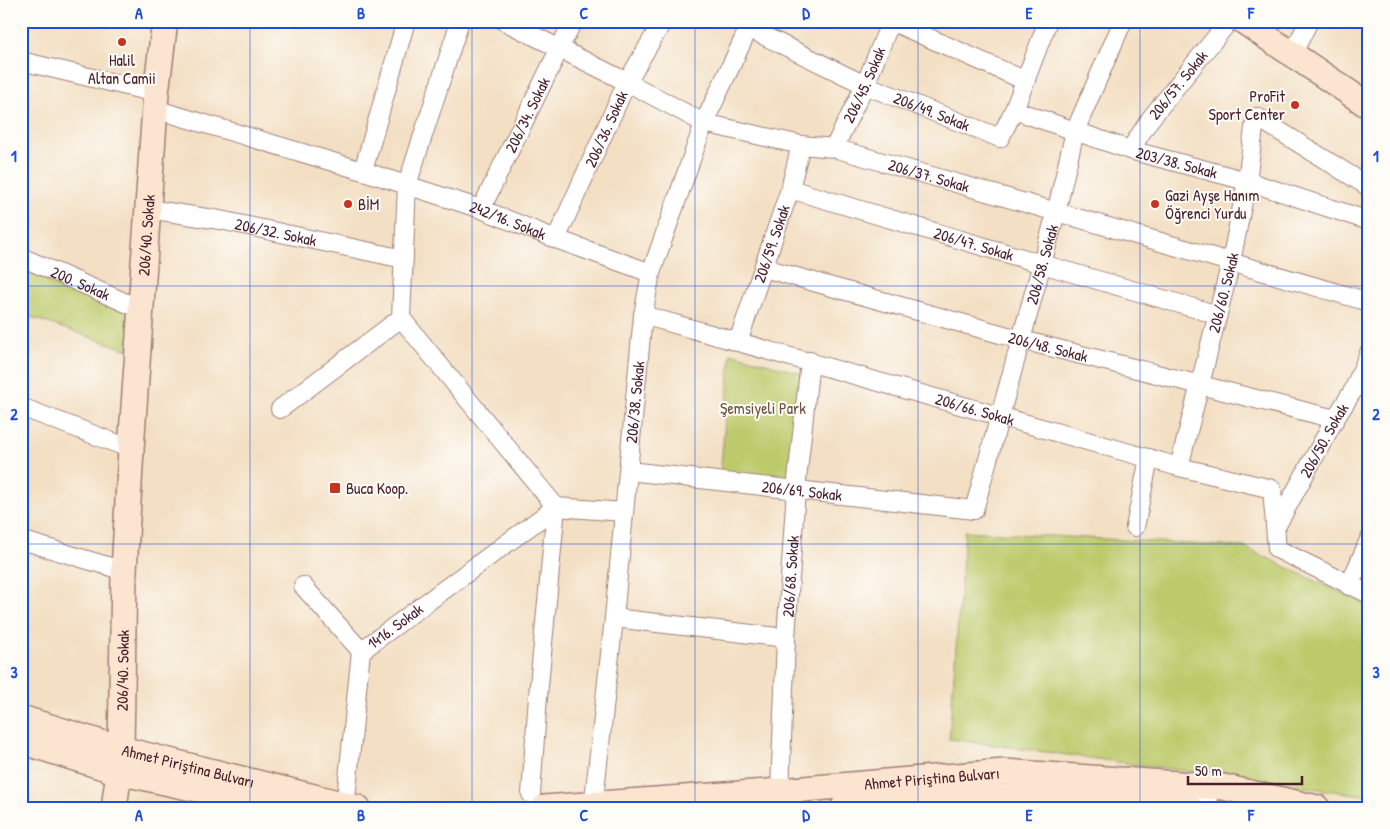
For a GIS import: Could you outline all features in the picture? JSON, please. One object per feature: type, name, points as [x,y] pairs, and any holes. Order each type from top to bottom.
[{"type":"main road","name":"206/40. Sokak","points":[[114,808],[120,761],[124,571],[140,308],[155,101],[165,21]]},
{"type":"main road","points":[[1243,21],[1292,55],[1366,97]]},
{"type":"main road","name":"Ahmet Piriştina Bulvarı","points":[[21,718],[120,761],[284,808]]},
{"type":"main road","name":"Ahmet Piriştina Bulvarı","points":[[21,741],[350,807]]},
{"type":"main road","name":"Ahmet Piriştina Bulvarı","points":[[537,801],[593,806],[1004,772],[1317,808]]},
{"type":"main road","name":"Ahmet Piriştina Bulvarı","points":[[853,807],[948,798],[1100,794],[1190,808]]},
{"type":"street","points":[[363,171],[406,21]]},
{"type":"street","points":[[460,21],[407,186],[401,318],[556,507],[538,696],[537,801]]},
{"type":"street","name":"206/37. Sokak","points":[[504,21],[627,82],[704,123],[801,145],[834,148],[1369,302]]},
{"type":"street","name":"206/34. Sokak","points":[[482,209],[558,48],[573,21]]},
{"type":"street","name":"206/36. Sokak","points":[[556,239],[627,82],[663,21]]},
{"type":"street","points":[[891,21],[1026,81]]},
{"type":"street","name":"206/45. Sokak","points":[[834,148],[865,85],[891,21]]},
{"type":"street","points":[[1014,110],[1048,21]]},
{"type":"street","name":"206/58. Sokak","points":[[974,510],[1056,213],[1075,131],[1123,21]]},
{"type":"street","name":"206/57. Sokak","points":[[1130,150],[1152,118],[1229,21]]},
{"type":"street","points":[[1292,55],[1309,21]]},
{"type":"street","name":"206/49. Sokak","points":[[750,25],[865,85],[1000,138],[1014,110]]},
{"type":"street","name":"206/38. Sokak","points":[[593,806],[629,471],[643,315],[651,272],[704,123],[750,25]]},
{"type":"street","name":"242/16. Sokak","points":[[21,62],[155,101],[407,186],[482,209],[556,239],[651,272]]},
{"type":"street","name":"203/38. Sokak","points":[[1014,110],[1130,150],[1246,181],[1369,221]]},
{"type":"street","name":"206/60. Sokak","points":[[1179,466],[1231,262],[1257,117],[1369,187]]},
{"type":"street","name":"206/59. Sokak","points":[[738,342],[790,189],[801,145]]},
{"type":"street","name":"206/47. Sokak","points":[[790,189],[1218,315]]},
{"type":"street","name":"206/32. Sokak","points":[[148,209],[220,220],[404,259]]},
{"type":"street","name":"200. Sokak","points":[[21,257],[140,308]]},
{"type":"street","name":"206/48. Sokak","points":[[764,268],[1022,340],[1335,419]]},
{"type":"street","name":"206/66. Sokak","points":[[643,315],[1149,458],[1272,489],[1276,527]]},
{"type":"street","points":[[280,410],[401,318]]},
{"type":"street","name":"206/50. Sokak","points":[[1276,527],[1335,419],[1361,393],[1369,353]]},
{"type":"street","name":"206/68. Sokak","points":[[780,791],[786,638],[796,489],[810,361]]},
{"type":"street","points":[[21,407],[131,449]]},
{"type":"street","points":[[1135,527],[1149,458]]},
{"type":"street","name":"206/69. Sokak","points":[[629,471],[974,510]]},
{"type":"street","points":[[556,507],[624,512]]},
{"type":"street","name":"1416. Sokak","points":[[350,807],[361,651],[556,507]]},
{"type":"street","points":[[1276,527],[1277,549],[1349,586],[1369,594]]},
{"type":"street","points":[[21,540],[124,571]]},
{"type":"street","points":[[1349,586],[1369,540]]},
{"type":"street","points":[[303,586],[361,651]]},
{"type":"street","points":[[614,618],[786,638]]},
{"type":"green space","points":[[29,263],[136,310],[128,350],[21,314],[21,272]]},
{"type":"green space","name":"Şemsiyeli Park","points":[[731,353],[804,374],[792,482],[720,477]]},
{"type":"green space","points":[[965,531],[1244,547],[1369,606],[1369,796],[949,739]]},
{"type":"place","name":"Halil Altan Camii","points":[[122,42]]},
{"type":"place","name":"ProFit Sport Center","points":[[1295,105]]},
{"type":"place","name":"BİM","points":[[348,204]]},
{"type":"place","name":"Gazi Ayşe Hanım Öğrenci Yurdu","points":[[1155,204]]},
{"type":"place","name":"Buca Koop.","points":[[335,488]]}]
